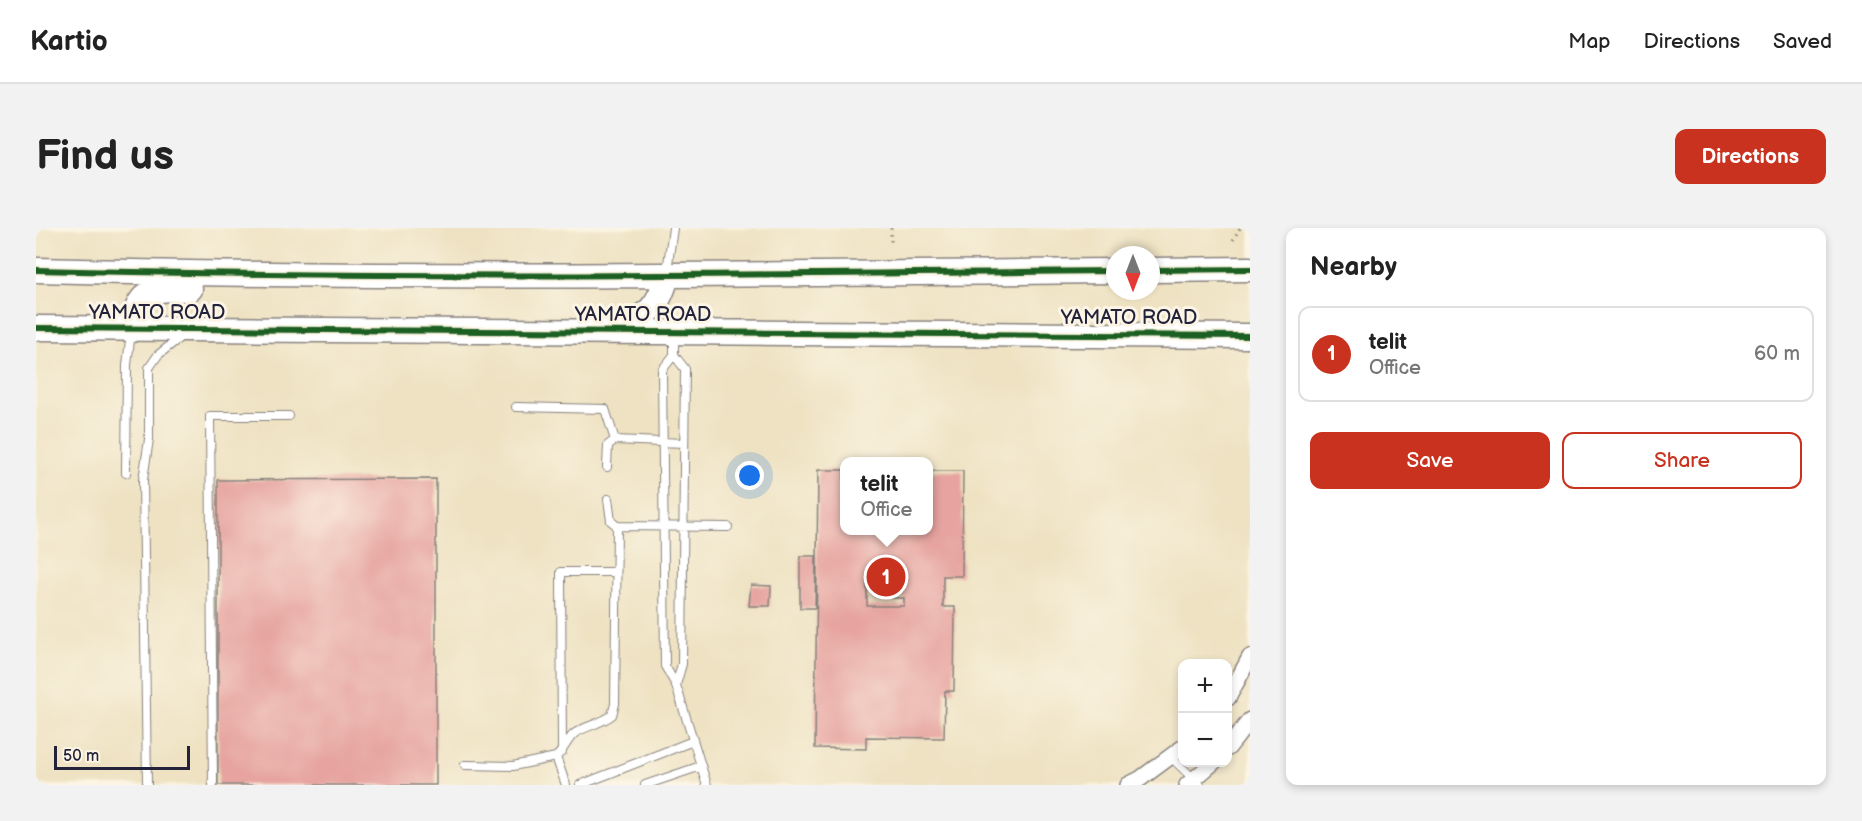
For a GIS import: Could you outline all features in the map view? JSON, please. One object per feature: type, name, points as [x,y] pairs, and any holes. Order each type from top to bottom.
[{"type":"main road","points":[[1160,270],[1250,269]]},
{"type":"main road","name":"YAMATO ROAD","points":[[36,270],[667,276],[1106,271]]},
{"type":"main road","points":[[132,330],[134,311],[141,300],[160,289],[263,288],[288,284],[309,274]]},
{"type":"main road","points":[[614,331],[646,315],[661,297],[667,276]]},
{"type":"main road","name":"YAMATO ROAD","points":[[36,328],[614,331],[674,343],[1250,336]]},
{"type":"street","points":[[1232,689],[1250,657]]},
{"type":"street","points":[[1232,742],[1250,720]]},
{"type":"street","points":[[1128,785],[1140,780],[1177,752]]},
{"type":"street","points":[[1194,783],[1209,767]]},
{"type":"lane","points":[[667,276],[673,228]]},
{"type":"lane","points":[[126,473],[127,364],[132,330]]},
{"type":"lane","points":[[147,785],[143,480],[149,439],[149,368],[158,355],[188,330]]},
{"type":"lane","points":[[674,343],[662,370],[665,666],[676,685],[707,785]]},
{"type":"lane","points":[[674,343],[685,369],[682,664],[676,685]]},
{"type":"lane","points":[[516,407],[605,409],[615,440]]},
{"type":"lane","points":[[213,785],[210,416],[289,416]]},
{"type":"lane","points":[[607,467],[608,445],[615,440],[684,443]]},
{"type":"lane","points":[[608,499],[610,521],[617,526],[728,527]]},
{"type":"lane","points":[[465,765],[513,766],[559,754],[574,734],[612,715],[615,704],[617,526]]},
{"type":"lane","points":[[566,785],[559,754],[561,572],[616,572]]},
{"type":"lane","points":[[580,785],[693,741]]},
{"type":"lane","points":[[1177,752],[1194,783]]},
{"type":"lane","points":[[645,785],[701,766]]},
{"type":"path","points":[[891,228],[891,245]]},
{"type":"path","points":[[1233,240],[1240,228]]},
{"type":"building","points":[[818,470],[840,470],[840,535],[933,535],[933,471],[963,471],[962,576],[943,576],[943,607],[955,607],[954,691],[945,691],[944,738],[866,737],[866,749],[815,748]],"holes":[[[867,575],[904,575],[904,584],[891,583],[891,598],[904,598],[904,606],[867,606]]]},
{"type":"building","points":[[436,479],[436,785],[218,785],[218,480]]},
{"type":"building","points":[[800,556],[816,556],[815,608],[800,608]]},
{"type":"building","points":[[751,585],[771,586],[770,606],[749,606]]},
{"type":"cycle path","points":[[1160,270],[1250,269]]},
{"type":"cycle path","points":[[36,270],[306,275],[710,275],[1106,271]]},
{"type":"cycle path","points":[[36,328],[1250,336]]},
{"type":"place","name":"telit","points":[[886,577]]}]
